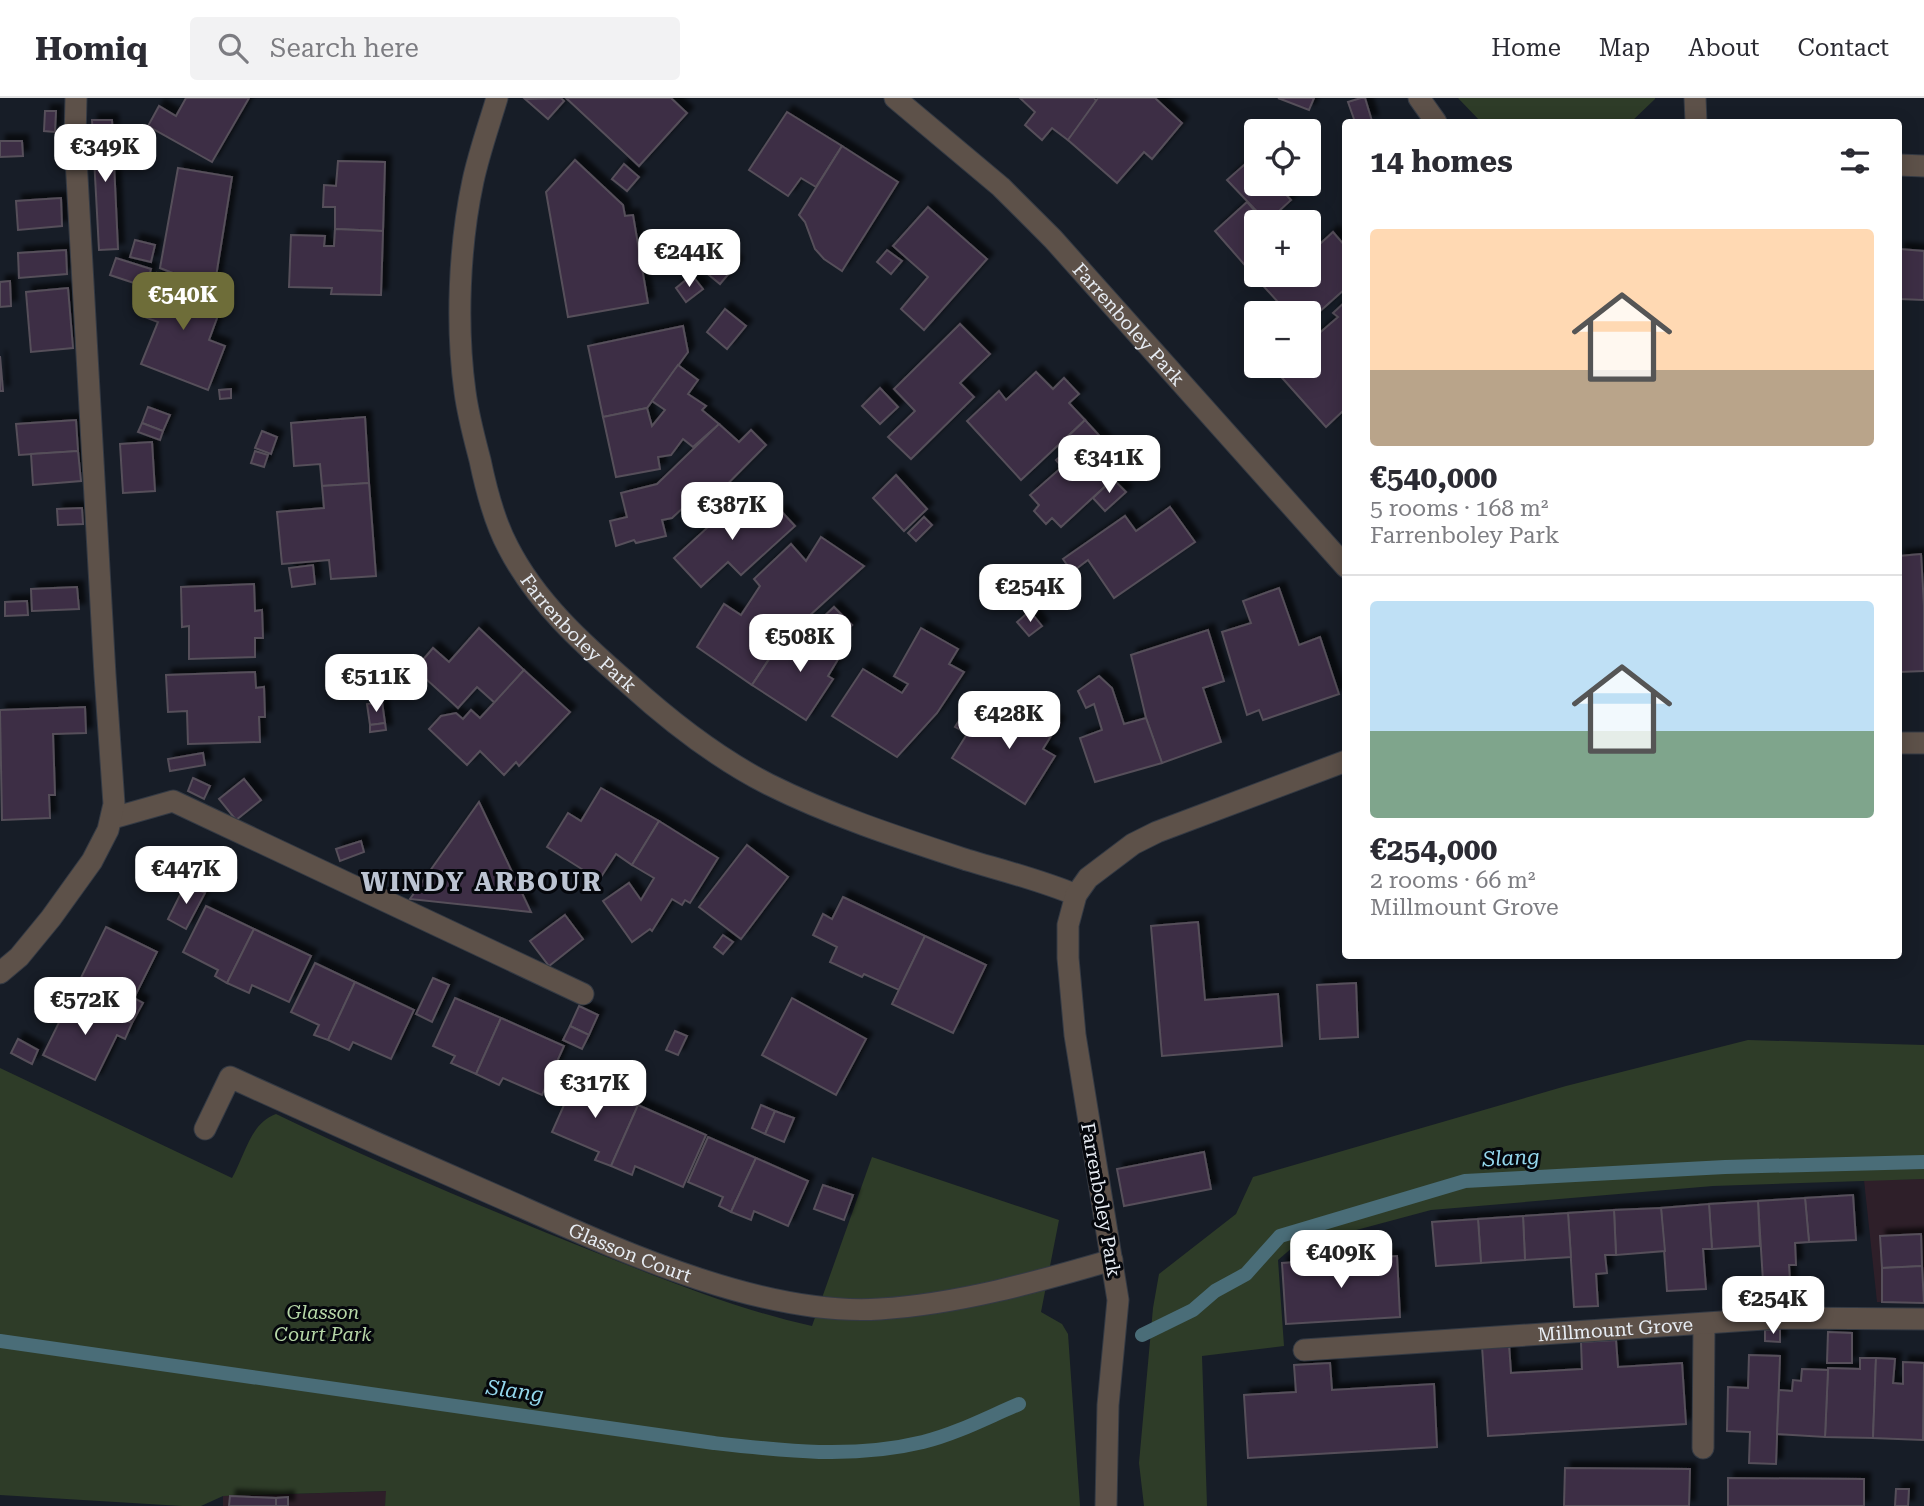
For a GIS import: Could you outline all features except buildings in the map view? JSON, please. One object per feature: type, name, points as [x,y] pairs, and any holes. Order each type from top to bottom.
[{"type":"street","points":[[0,973],[19,957],[51,918],[92,861],[113,818],[75,141],[76,98]]},
{"type":"street","name":"Farrenboley Park","points":[[497,98],[473,181],[467,221],[461,359],[466,401],[486,488],[507,545],[527,578],[548,606],[585,645],[658,711],[718,754],[767,784],[866,826],[1038,880],[1076,895]]},
{"type":"street","name":"Farrenboley Park","points":[[895,98],[1001,187],[1053,239],[1342,563]]},
{"type":"street","points":[[1419,98],[1434,119]]},
{"type":"street","points":[[1695,98],[1696,119]]},
{"type":"street","points":[[1902,165],[1924,166]]},
{"type":"street","points":[[1902,743],[1924,743]]},
{"type":"street","name":"Farrenboley Park","points":[[1106,1506],[1108,1405],[1118,1300],[1075,1035],[1068,925],[1076,895],[1088,878],[1105,864],[1157,832],[1342,763]]},
{"type":"street","points":[[113,818],[173,801],[583,994]]},
{"type":"street","name":"Glasson Court","points":[[205,1129],[230,1077],[609,1245],[718,1283],[808,1306],[878,1310],[919,1304],[1036,1281],[1112,1259]]},
{"type":"street","name":"Millmount Grove","points":[[1304,1350],[1781,1318],[1924,1319]]},
{"type":"street","points":[[1703,1448],[1704,1325]]},
{"type":"shaded area","points":[[1924,1179],[1924,1303],[1877,1302],[1864,1180]]},
{"type":"shaded area","points":[[387,1491],[385,1506],[223,1506],[223,1496]]},
{"type":"green space","points":[[1458,98],[1655,98],[1634,119],[1478,119]]},
{"type":"green space","points":[[1748,1040],[1924,1045],[1924,1179],[1713,1186],[1431,1210],[1293,1247],[1278,1260],[1284,1346],[1202,1356],[1207,1506],[1144,1506],[1139,1463],[1153,1308],[1159,1274],[1236,1214],[1253,1177],[1566,1086]]},
{"type":"green space","name":"Glasson Court Park","points":[[0,1068],[232,1178],[254,1132],[267,1118],[276,1114],[430,1184],[614,1260],[726,1302],[812,1326],[872,1157],[1059,1220],[1041,1312],[1062,1324],[1068,1334],[1080,1506],[385,1506],[386,1491],[223,1496],[201,1506],[182,1506],[0,1495]]},
{"type":"waterway","name":"Slang","points":[[1142,1335],[1193,1310],[1215,1291],[1246,1274],[1280,1236],[1465,1181],[1725,1167],[1924,1162]]},
{"type":"waterway","name":"Slang","points":[[0,1341],[714,1443],[792,1451],[845,1452],[923,1442],[960,1430],[1019,1404]]},
{"type":"district","name":"WINDY ARBOUR","points":[[482,882]]}]
